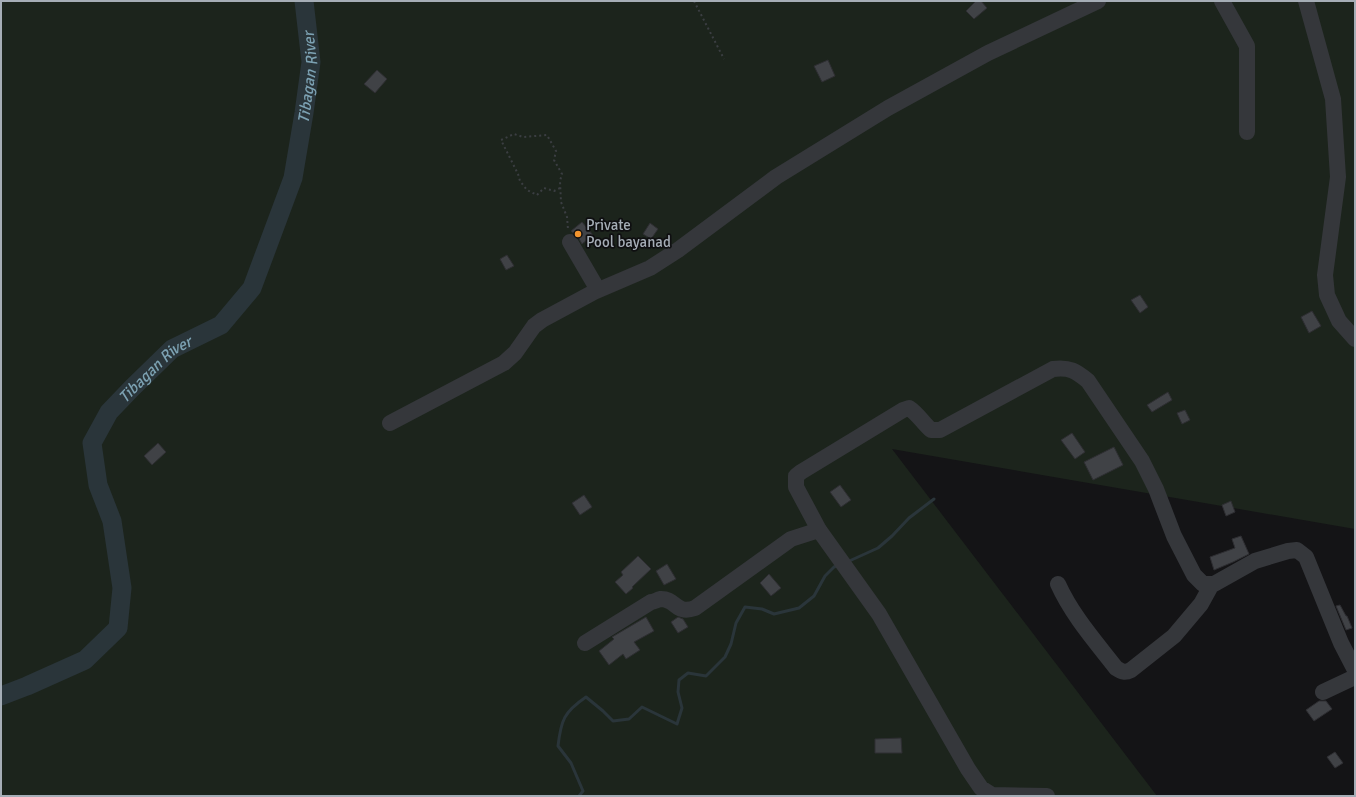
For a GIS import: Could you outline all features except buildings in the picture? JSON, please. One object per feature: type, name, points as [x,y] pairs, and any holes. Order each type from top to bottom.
[{"type":"street","points":[[390,423],[504,363],[515,353],[534,326],[542,320],[598,290],[650,268],[678,250],[776,177],[888,108],[988,53],[1098,1]]},
{"type":"street","points":[[1222,1],[1247,46],[1247,132]]},
{"type":"street","points":[[1306,1],[1333,99],[1338,177],[1325,275],[1327,295],[1339,321],[1355,339]]},
{"type":"street","points":[[570,242],[598,290]]},
{"type":"street","points":[[1047,796],[992,795],[982,788],[968,769],[879,614],[819,530],[796,487],[796,476],[801,472],[903,410],[909,408],[917,414],[924,424],[931,430],[940,430],[1053,369],[1066,367],[1078,373],[1088,381],[1138,455],[1156,489],[1174,536],[1194,575],[1203,584],[1214,584],[1255,561],[1288,551],[1297,550],[1306,557],[1341,643],[1355,670]]},
{"type":"street","points":[[585,643],[651,602],[660,599],[672,602],[681,609],[687,610],[696,608],[791,539],[819,530]]},
{"type":"street","points":[[1058,584],[1063,596],[1076,616],[1116,668],[1122,672],[1127,672],[1174,636],[1201,604],[1212,584]]},
{"type":"street","points":[[1323,692],[1355,677]]},
{"type":"path","points":[[694,1],[724,59]]},
{"type":"path","points":[[560,188],[554,191],[544,188],[537,195],[527,190],[520,182],[518,174],[501,140],[514,134],[523,137],[547,134],[556,151],[554,160],[562,174],[560,188],[561,202],[567,217],[570,242]]},
{"type":"shaded area","points":[[1,1],[1355,1],[1355,529],[892,449],[1157,796],[1,796]]},
{"type":"waterway","name":"Tibagan River","points":[[1,696],[85,660],[118,628],[122,588],[112,521],[98,485],[92,443],[109,412],[172,349],[221,325],[252,288],[293,178],[311,62],[304,1]]},
{"type":"waterway","points":[[847,562],[878,548],[909,518],[934,499]]},
{"type":"waterway","points":[[579,796],[583,791],[571,763],[558,746],[562,723],[568,712],[573,707],[586,697],[613,721],[629,719],[642,707],[677,724],[682,708],[678,692],[679,680],[688,673],[706,676],[725,657],[731,644],[736,623],[745,607],[762,609],[774,614],[799,608],[814,596],[825,576],[834,567],[839,565]]},
{"type":"place","name":"Private Pool bayanad","points":[[578,234]]}]
